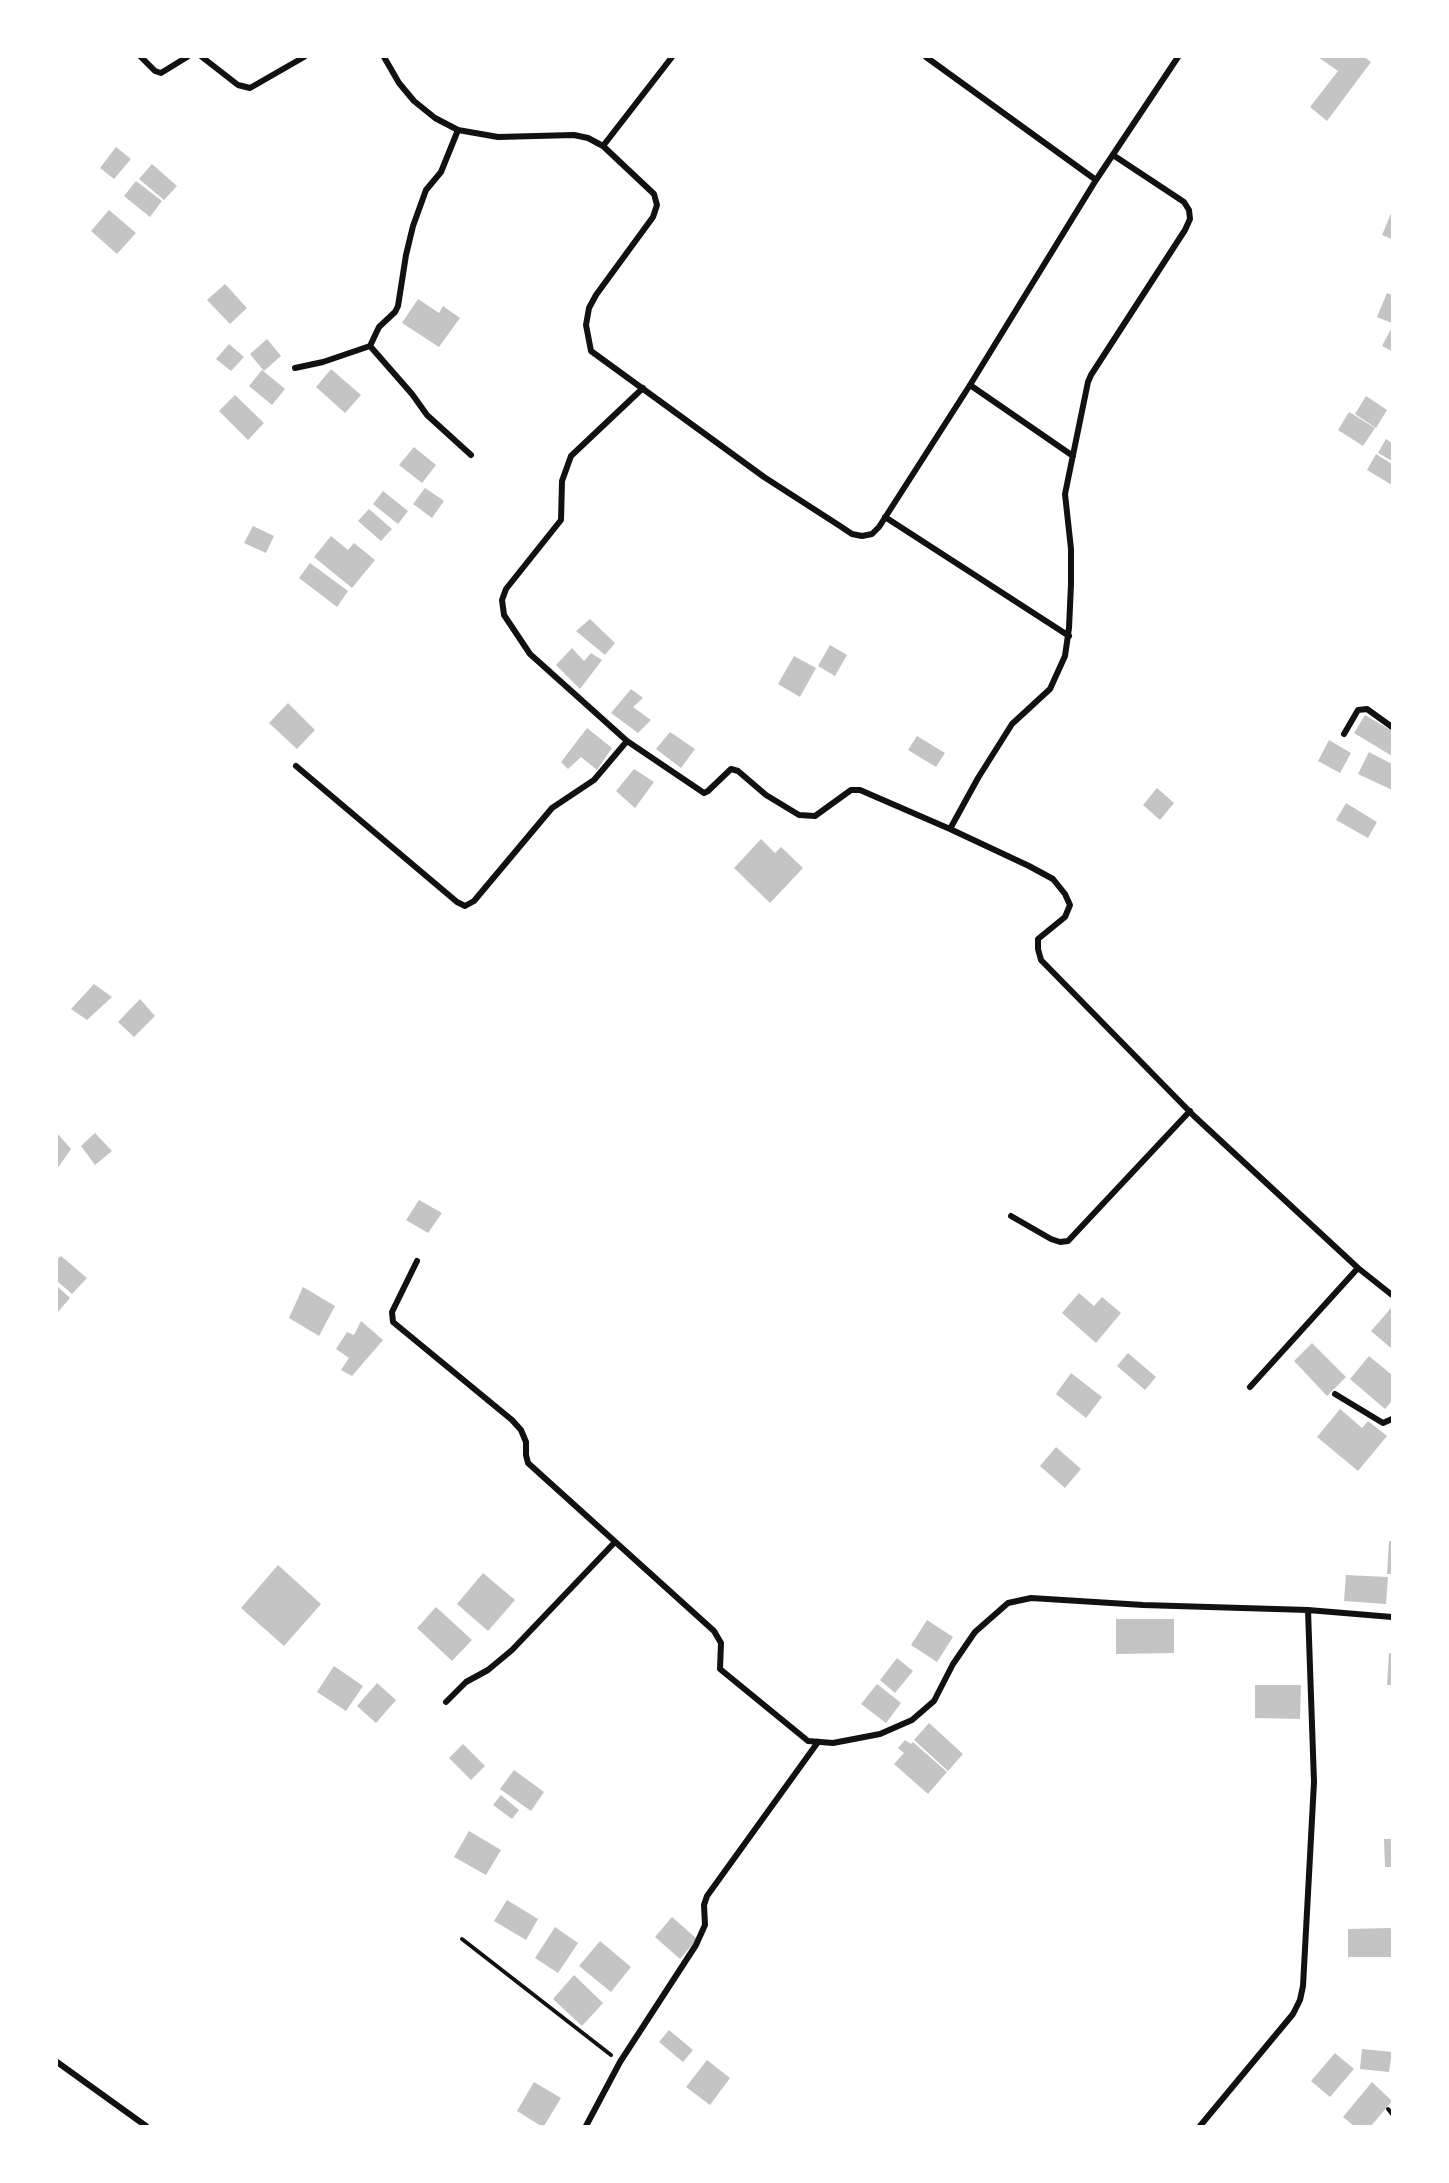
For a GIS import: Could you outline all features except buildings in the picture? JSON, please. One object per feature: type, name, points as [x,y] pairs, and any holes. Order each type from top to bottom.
[{"type":"street","points":[[141,57],[155,71],[161,73],[187,57]]},
{"type":"street","points":[[202,57],[238,84],[250,88],[304,57]]},
{"type":"street","points":[[384,57],[414,101],[435,118],[459,130],[498,137],[574,135],[588,138],[603,146],[654,194],[657,205],[653,217],[589,308],[586,325],[591,351],[764,477],[852,534],[861,536],[872,534],[885,517],[970,385],[1096,180],[1178,57]]},
{"type":"street","points":[[603,146],[672,57]]},
{"type":"street","points":[[926,57],[1096,180]]},
{"type":"street","points":[[295,368],[323,362],[370,346],[379,327],[395,312],[398,306],[405,255],[413,226],[426,190],[441,172],[459,130]]},
{"type":"street","points":[[950,829],[978,778],[1012,724],[1050,689],[1065,656],[1069,636],[1071,549],[1065,494],[1091,375],[1190,219],[1189,210],[1184,202],[1113,155]]},
{"type":"street","points":[[370,346],[412,394],[427,415],[471,455]]},
{"type":"street","points":[[970,385],[1073,456]]},
{"type":"street","points":[[643,388],[571,456],[562,481],[561,520],[506,589],[502,600],[504,615],[530,654],[627,741],[704,793],[731,769],[738,771],[766,795],[799,815],[815,816],[851,790],[860,790],[950,829],[1053,879],[1070,904],[1065,917],[1038,939],[1041,960],[1190,1111],[1358,1268],[1392,1295]]},
{"type":"street","points":[[885,517],[1069,636]]},
{"type":"street","points":[[1344,734],[1358,710],[1367,710],[1392,726]]},
{"type":"street","points":[[296,766],[457,902],[465,906],[474,901],[552,808],[594,780],[627,741]]},
{"type":"street","points":[[1011,1216],[1051,1239],[1060,1242],[1068,1241],[1190,1111]]},
{"type":"street","points":[[417,1261],[392,1312],[393,1322],[512,1420],[521,1430],[526,1442],[528,1463],[714,1631],[721,1643],[720,1669],[808,1742],[833,1743],[880,1734],[912,1720],[934,1701],[953,1664],[975,1632],[1008,1603],[1031,1598],[1143,1605],[1308,1610],[1392,1617]]},
{"type":"street","points":[[1250,1387],[1358,1268]]},
{"type":"street","points":[[1335,1394],[1383,1423],[1392,1419]]},
{"type":"street","points":[[446,1702],[466,1682],[488,1670],[512,1650],[615,1542]]},
{"type":"street","points":[[1200,2126],[1293,2014],[1300,2000],[1303,1986],[1314,1782],[1308,1610]]},
{"type":"street","points":[[586,2126],[620,2062],[696,1945],[705,1925],[706,1896],[818,1742]]},
{"type":"street","points":[[57,2062],[146,2126]]},
{"type":"path","points":[[462,1939],[620,2062]]},
{"type":"path","points":[[1388,2109],[1392,2114]]}]
